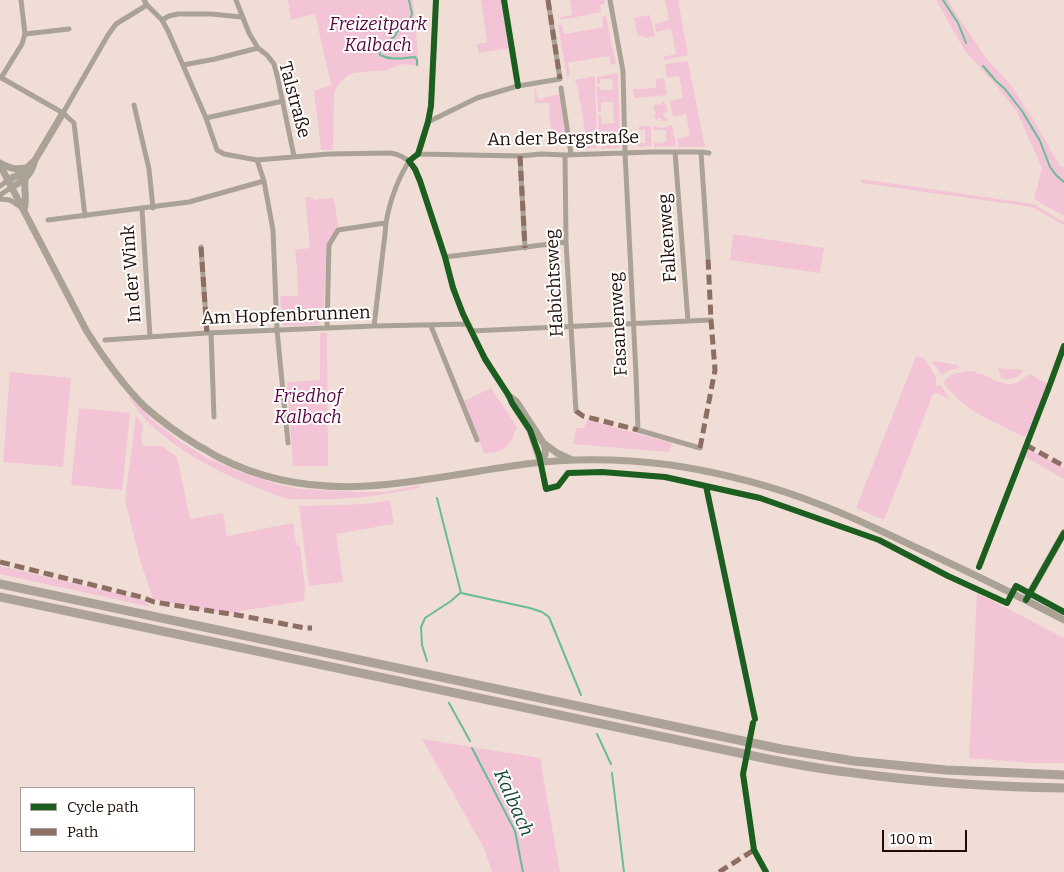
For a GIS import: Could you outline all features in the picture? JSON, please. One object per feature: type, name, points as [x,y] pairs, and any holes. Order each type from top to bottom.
[{"type":"highway","points":[[0,584],[781,749],[854,760],[946,770],[1064,775]]},
{"type":"highway","points":[[0,597],[768,759],[847,772],[936,782],[1064,788]]},
{"type":"main road","points":[[10,184],[35,160],[63,113]]},
{"type":"main road","points":[[24,210],[26,203],[24,192],[25,180],[34,167],[35,160]]},
{"type":"main road","points":[[0,164],[18,170],[28,167]]},
{"type":"main road","points":[[0,164],[86,330],[119,378],[146,407],[177,433],[220,458],[268,476],[321,486],[368,486],[525,464],[573,461],[615,461],[668,465],[722,474],[773,488],[823,505],[941,559],[1064,620]]},
{"type":"main road","points":[[10,184],[25,180]]},
{"type":"main road","points":[[510,396],[516,401],[547,450],[541,463]]},
{"type":"main road","points":[[510,396],[512,403],[530,430],[541,463]]},
{"type":"main road","points":[[544,444],[573,461]]},
{"type":"main road","points":[[525,464],[531,459],[536,448]]},
{"type":"main road","points":[[1026,600],[1064,533]]},
{"type":"street","points":[[21,0],[25,34],[22,44],[0,78],[63,113],[74,123],[85,216]]},
{"type":"street","name":"Talstraße","points":[[236,0],[249,33],[258,48],[274,64],[294,156]]},
{"type":"street","points":[[374,326],[386,223],[395,190],[409,161],[418,154],[428,122],[431,106],[436,0]]},
{"type":"street","points":[[428,122],[462,104],[490,94],[518,86],[560,79],[548,0]]},
{"type":"street","name":"Fasanenweg","points":[[610,0],[623,70],[638,430],[700,448]]},
{"type":"street","points":[[63,113],[116,24],[146,2],[162,20],[168,31],[206,118],[217,150],[224,154],[258,160],[329,154],[391,152],[400,155],[409,161],[420,181],[453,288],[471,331],[485,359],[510,396]]},
{"type":"street","points":[[162,20],[178,14],[212,14],[242,17]]},
{"type":"street","points":[[25,34],[68,29]]},
{"type":"street","points":[[183,65],[258,48]]},
{"type":"street","points":[[561,88],[572,154]]},
{"type":"street","points":[[206,118],[283,101]]},
{"type":"street","name":"In der Wink","points":[[134,104],[149,169],[153,208]]},
{"type":"street","name":"An der Bergstraße","points":[[418,154],[520,156],[625,152],[701,152],[709,154]]},
{"type":"street","name":"Falkenweg","points":[[675,152],[688,321]]},
{"type":"street","points":[[701,152],[708,258]]},
{"type":"street","name":"Habichtsweg","points":[[565,155],[566,242],[576,411]]},
{"type":"street","points":[[520,156],[525,248]]},
{"type":"street","points":[[258,160],[273,230],[277,330],[288,443]]},
{"type":"street","points":[[48,220],[189,202],[264,181]]},
{"type":"street","points":[[0,186],[10,184]]},
{"type":"street","points":[[10,184],[0,197],[10,200],[24,210]]},
{"type":"street","name":"In der Wink","points":[[142,209],[150,337]]},
{"type":"street","points":[[327,328],[329,245],[334,236],[338,230],[386,223]]},
{"type":"street","points":[[445,257],[566,242]]},
{"type":"street","points":[[201,247],[214,417]]},
{"type":"street","points":[[471,331],[711,320]]},
{"type":"street","name":"Am Hopfenbrunnen","points":[[106,340],[209,333],[468,324]]},
{"type":"street","points":[[430,326],[476,440]]},
{"type":"green space","name":"Freizeitpark Kalbach","points":[[288,0],[413,0],[419,66],[402,64],[386,70],[348,75],[338,85],[334,93],[333,150],[321,150],[314,91],[331,85],[315,14],[291,20]]},
{"type":"green space","points":[[481,0],[502,0],[509,48],[479,53],[476,44],[487,42]]},
{"type":"green space","points":[[570,0],[604,0],[605,4],[600,5],[601,12],[561,20],[560,17],[572,15]]},
{"type":"green space","points":[[665,0],[678,0],[688,55],[664,60],[663,57],[676,54],[671,29],[656,32],[655,24],[669,20]]},
{"type":"green space","points":[[936,0],[948,0],[986,58],[1010,84],[1060,166],[1064,167],[1064,216],[1034,199],[1042,168],[1017,112],[965,51]]},
{"type":"green space","points":[[650,15],[655,36],[638,37],[634,18]]},
{"type":"green space","points":[[606,16],[616,64],[611,65],[609,56],[568,63],[570,75],[567,77],[558,25],[562,25],[564,34],[599,28],[603,27],[602,17]]},
{"type":"green space","points":[[688,61],[705,147],[679,147],[677,139],[690,136],[686,114],[673,117],[670,101],[683,98],[679,76],[667,78],[665,64]]},
{"type":"green space","points":[[618,73],[620,148],[601,149],[603,145],[616,144],[615,132],[602,133],[602,136],[599,137],[598,115],[601,115],[602,124],[614,123],[613,102],[601,102],[601,112],[598,112],[597,87],[600,87],[601,90],[613,90],[612,79],[600,79],[600,84],[597,84],[597,77]]},
{"type":"green space","points":[[595,76],[597,148],[578,149],[577,145],[587,142],[575,80]]},
{"type":"green space","points":[[664,78],[667,95],[634,98],[633,89],[656,88],[656,79]]},
{"type":"green space","points":[[535,88],[538,100],[560,94],[567,141],[553,143],[549,103],[535,103]]},
{"type":"green space","points":[[663,102],[666,104],[667,111],[663,115],[668,119],[666,122],[659,117],[657,121],[654,116],[656,114],[653,106],[660,105]]},
{"type":"green space","points":[[672,125],[676,146],[654,147],[654,143],[666,142],[666,130],[654,130],[653,126],[662,128]]},
{"type":"green space","points":[[639,126],[651,126],[651,146],[638,147],[638,143],[645,143],[645,130],[639,130]]},
{"type":"green space","points":[[861,179],[1033,204],[1064,222],[1064,225],[1032,207],[862,183]]},
{"type":"green space","points":[[305,197],[315,200],[334,198],[338,226],[327,244],[323,320],[317,325],[284,326],[282,324],[280,296],[298,296],[295,250],[310,248]]},
{"type":"green space","points":[[733,234],[824,248],[820,273],[730,260]]},
{"type":"green space","name":"Friedhof Kalbach","points":[[320,333],[327,333],[328,466],[293,466],[287,382],[320,380]]},
{"type":"green space","points":[[916,356],[924,358],[936,377],[936,386],[941,385],[950,400],[938,393],[933,394],[884,520],[856,508]]},
{"type":"green space","points":[[933,361],[958,365],[960,368],[950,370],[942,375]]},
{"type":"green space","points":[[998,368],[1024,370],[1017,377],[1005,379],[1001,378]]},
{"type":"green space","points":[[968,371],[976,371],[976,373],[1008,384],[1016,383],[1030,374],[1049,385],[1035,422],[1032,421],[1026,436],[1001,426],[969,408],[944,383],[950,376]]},
{"type":"green space","points":[[10,372],[71,378],[63,467],[3,462]]},
{"type":"green space","points":[[491,388],[517,427],[506,447],[491,453],[484,453],[464,401]]},
{"type":"green space","points":[[130,396],[151,419],[181,442],[207,458],[240,472],[277,484],[300,489],[362,492],[385,492],[419,485],[420,488],[378,495],[335,499],[295,499],[282,497],[227,475],[187,453],[148,422],[129,398]]},
{"type":"green space","points":[[79,408],[130,413],[122,490],[71,485]]},
{"type":"green space","points":[[136,416],[143,424],[141,441],[144,446],[162,446],[177,457],[190,519],[223,513],[227,536],[293,523],[296,544],[300,547],[305,587],[304,601],[241,611],[237,614],[203,610],[153,599],[140,560],[125,500]]},
{"type":"green space","points":[[587,420],[672,443],[669,452],[573,444],[576,428],[584,428]]},
{"type":"green space","points":[[1026,448],[1064,468],[1064,479],[1024,456]]},
{"type":"green space","points":[[390,500],[394,524],[336,534],[343,582],[309,586],[299,506],[367,504]]},
{"type":"green space","points":[[0,566],[141,599],[151,607],[0,574]]},
{"type":"green space","points":[[977,593],[1064,638],[1064,763],[1031,763],[969,758]]},
{"type":"green space","points":[[422,739],[540,758],[560,872],[492,872],[484,848]]},
{"type":"waterway","name":"Kalbach","points":[[409,0],[412,14],[410,19],[401,26],[394,37],[380,48],[379,51],[380,55],[389,58],[415,57],[417,65]]},
{"type":"waterway","points":[[943,0],[958,23],[966,43]]},
{"type":"waterway","points":[[983,66],[1005,89],[1022,111],[1040,141],[1050,167],[1064,182]]},
{"type":"waterway","name":"Kalbach","points":[[437,498],[461,593],[530,608],[542,612],[549,617],[581,695]]},
{"type":"waterway","name":"Kalbach","points":[[427,661],[422,645],[421,627],[425,618],[460,593]]},
{"type":"waterway","name":"Kalbach","points":[[449,703],[470,741]]},
{"type":"waterway","name":"Kalbach","points":[[597,734],[611,764]]},
{"type":"waterway","name":"Kalbach","points":[[472,748],[515,831],[523,872]]},
{"type":"waterway","name":"Kalbach","points":[[612,773],[624,872]]},
{"type":"marked path","points":[[548,0],[560,79]]},
{"type":"marked path","points":[[520,156],[525,248]]},
{"type":"marked path","points":[[201,247],[207,333]]},
{"type":"marked path","points":[[700,448],[715,370],[708,258]]},
{"type":"marked path","points":[[576,411],[583,416],[638,430]]},
{"type":"marked path","points":[[1026,445],[1064,466]]},
{"type":"marked path","points":[[0,562],[141,597],[154,602],[312,628]]},
{"type":"marked path","points":[[719,872],[754,850]]},
{"type":"cycle path","points":[[436,0],[431,106],[418,154],[409,161],[420,181],[453,288],[463,314],[485,359],[530,430],[539,455],[546,489],[558,486],[568,473],[602,472],[665,477],[760,498],[879,540],[948,576],[1007,603],[1016,586],[1064,612]]},
{"type":"cycle path","points":[[504,0],[518,86]]},
{"type":"cycle path","points":[[979,567],[1064,346]]},
{"type":"cycle path","points":[[706,486],[755,719]]},
{"type":"cycle path","points":[[1026,600],[1064,533]]},
{"type":"cycle path","points":[[753,723],[743,774],[754,850],[766,872]]}]
